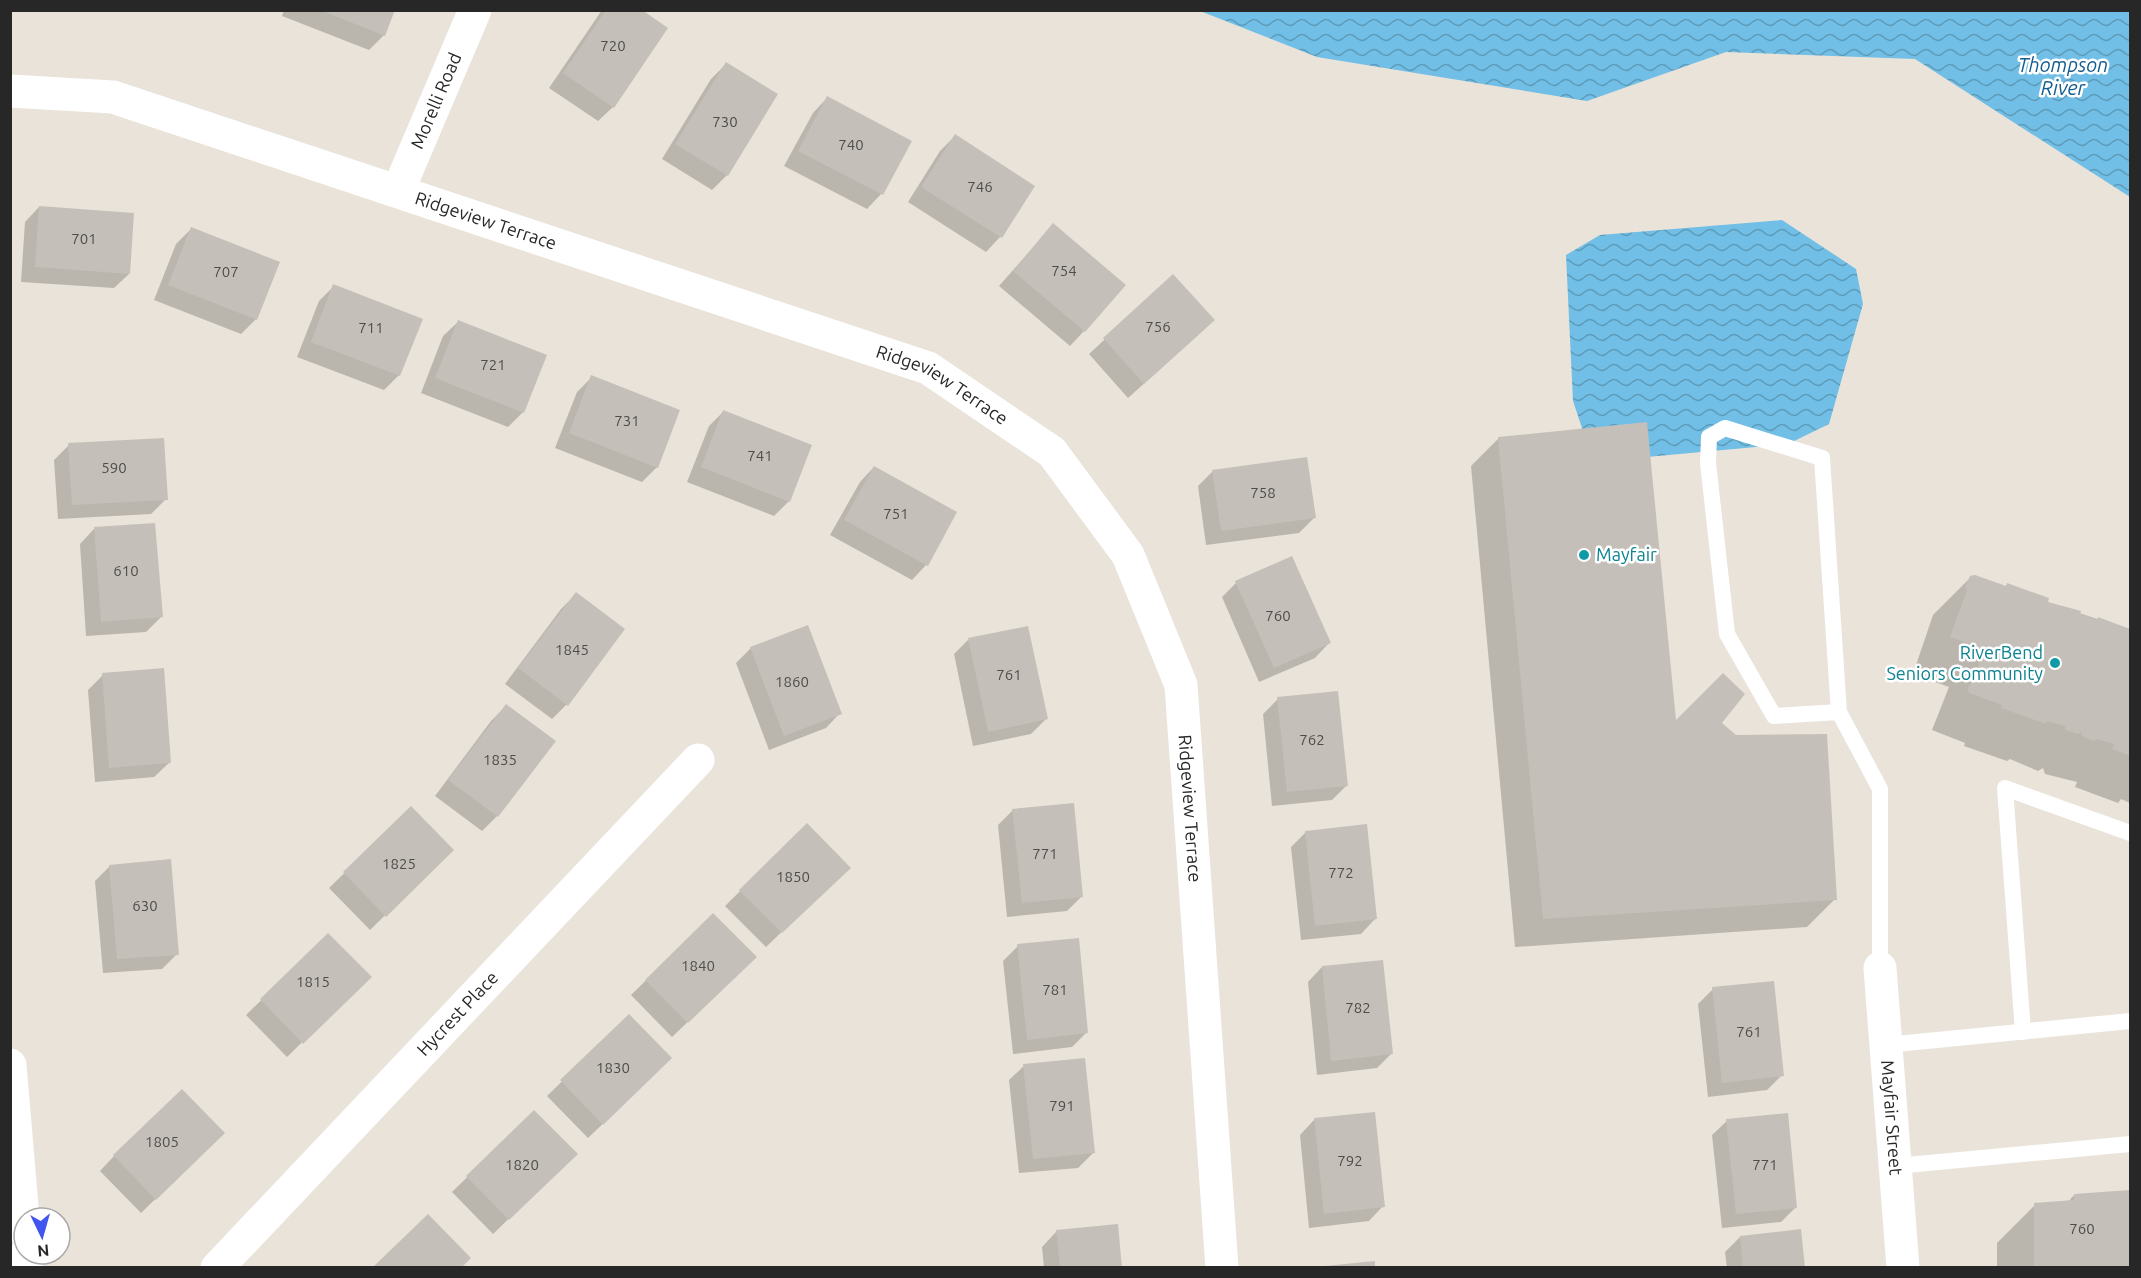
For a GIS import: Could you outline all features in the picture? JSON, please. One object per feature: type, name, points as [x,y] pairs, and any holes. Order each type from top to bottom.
[{"type":"street","name":"Morelli Road","points":[[398,191],[476,10]]},
{"type":"street","name":"Ridgeview Terrace","points":[[10,91],[113,97],[928,368],[1052,452],[1128,555],[1181,685],[1222,1268]]},
{"type":"street","name":"Hycrest Place","points":[[217,1268],[699,760]]},
{"type":"street","name":"Mayfair Street","points":[[1880,968],[1904,1268]]},
{"type":"street","points":[[10,1065],[22,1206]]},
{"type":"lane","points":[[1839,712],[1774,716],[1728,634],[1708,463],[1709,437],[1725,428],[1822,458],[1839,712],[1880,789],[1880,968]]},
{"type":"lane","points":[[2023,1032],[2005,788],[2130,833]]},
{"type":"lane","points":[[1886,1045],[2130,1021]]},
{"type":"lane","points":[[1896,1166],[2130,1144]]},
{"type":"water","name":"Thompson River","points":[[1200,11],[2130,11],[2130,197],[1915,59],[1726,52],[1587,101],[1317,57]]},
{"type":"water","points":[[1782,220],[1856,269],[1863,304],[1829,424],[1788,444],[1647,457],[1587,443],[1573,401],[1566,255],[1600,235]]},
{"type":"building","points":[[320,10],[395,10],[385,36]]},
{"type":"building","points":[[606,10],[642,10],[668,28],[614,108],[563,73]]},
{"type":"building","points":[[726,62],[778,94],[728,176],[675,144]]},
{"type":"building","points":[[827,96],[912,141],[883,195],[798,151]]},
{"type":"building","points":[[955,134],[1035,186],[1002,238],[921,187]]},
{"type":"building","points":[[39,206],[134,213],[130,274],[35,267]]},
{"type":"building","points":[[1053,223],[1126,285],[1085,332],[1013,271]]},
{"type":"building","points":[[191,227],[280,262],[257,320],[168,285]]},
{"type":"building","points":[[1173,274],[1215,320],[1144,384],[1103,338]]},
{"type":"building","points":[[333,284],[423,319],[400,376],[311,342]]},
{"type":"building","points":[[458,320],[547,355],[524,413],[435,378]]},
{"type":"building","points":[[591,375],[680,410],[658,468],[569,433]]},
{"type":"building","points":[[723,410],[812,445],[790,502],[701,467]]},
{"type":"building","name":"Mayfair","points":[[1647,422],[1676,720],[1723,673],[1745,694],[1722,723],[1736,735],[1827,734],[1837,900],[1543,919],[1498,437]]},
{"type":"building","points":[[164,438],[168,500],[72,505],[68,443]]},
{"type":"building","points":[[1307,457],[1316,518],[1221,531],[1212,470]]},
{"type":"building","points":[[874,466],[957,512],[928,566],[844,520]]},
{"type":"building","points":[[155,523],[163,617],[101,622],[94,527]]},
{"type":"building","points":[[1292,556],[1331,643],[1274,668],[1235,581]]},
{"type":"building","name":"RiverBend Seniors Community","points":[[1975,575],[2006,586],[2007,583],[2049,598],[2048,602],[2081,611],[2080,614],[2097,620],[2098,617],[2130,629],[2130,756],[2112,749],[2114,744],[2097,739],[2094,741],[2082,736],[2081,732],[2078,734],[2065,730],[2065,726],[2047,721],[2046,724],[2001,708],[2002,705],[1969,693],[1968,689],[1986,649],[1950,637],[1967,590],[1965,587],[1970,576]]},
{"type":"building","points":[[576,592],[625,629],[568,706],[518,668]]},
{"type":"building","points":[[808,625],[842,714],[784,736],[750,647]]},
{"type":"building","points":[[1028,626],[1048,719],[988,732],[968,638]]},
{"type":"building","points":[[164,668],[171,763],[109,768],[102,673]]},
{"type":"building","points":[[1338,691],[1348,786],[1287,792],[1277,697]]},
{"type":"building","points":[[506,704],[556,741],[498,817],[448,780]]},
{"type":"building","points":[[1074,803],[1083,897],[1022,903],[1012,809]]},
{"type":"building","points":[[411,806],[454,850],[386,917],[343,872]]},
{"type":"building","points":[[807,823],[851,868],[782,933],[739,890]]},
{"type":"building","points":[[1367,824],[1377,919],[1315,926],[1305,831]]},
{"type":"building","points":[[171,859],[179,955],[117,959],[109,865]]},
{"type":"building","points":[[713,913],[757,957],[688,1023],[645,980]]},
{"type":"building","points":[[328,933],[372,977],[303,1044],[260,999]]},
{"type":"building","points":[[1079,938],[1088,1033],[1027,1040],[1017,944]]},
{"type":"building","points":[[1383,960],[1393,1054],[1331,1061],[1322,966]]},
{"type":"building","points":[[1774,981],[1784,1076],[1722,1083],[1712,987]]},
{"type":"building","points":[[629,1014],[672,1058],[603,1125],[560,1080]]},
{"type":"building","points":[[1085,1058],[1095,1153],[1033,1159],[1023,1064]]},
{"type":"building","points":[[182,1089],[225,1133],[156,1200],[113,1155]]},
{"type":"building","points":[[534,1110],[578,1154],[509,1220],[466,1176]]},
{"type":"building","points":[[1375,1112],[1385,1207],[1324,1214],[1314,1118]]},
{"type":"building","points":[[1788,1113],[1797,1208],[1736,1214],[1726,1119]]},
{"type":"building","points":[[2130,1190],[2130,1268],[2034,1268],[2034,1203],[2074,1200],[2074,1194]]},
{"type":"building","points":[[428,1214],[471,1258],[461,1268],[372,1268]]},
{"type":"building","points":[[1118,1224],[1122,1268],[1060,1268],[1056,1230]]},
{"type":"building","points":[[1801,1229],[1805,1268],[1743,1268],[1740,1236]]},
{"type":"building","points":[[1375,1261],[1375,1268],[1325,1268],[1325,1266]]},
{"type":"place","name":"Mayfair","points":[[1584,555]]},
{"type":"place","name":"RiverBend Seniors Community","points":[[2055,663]]}]
